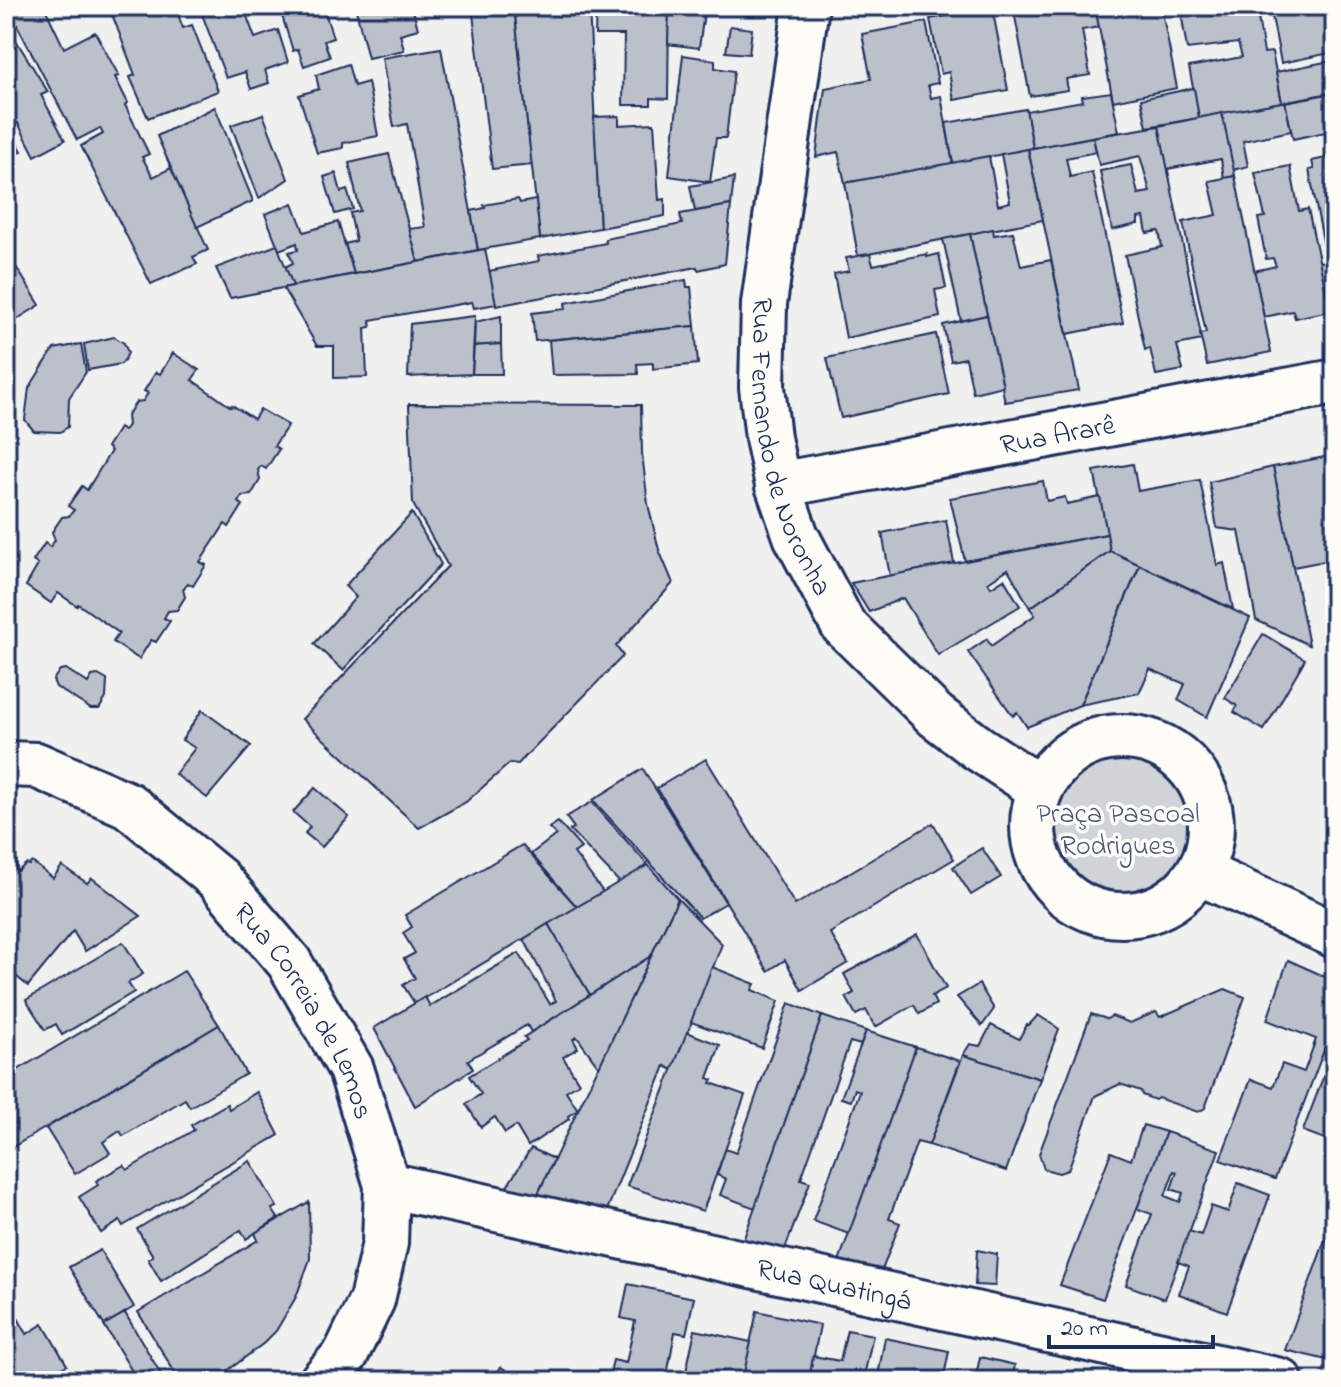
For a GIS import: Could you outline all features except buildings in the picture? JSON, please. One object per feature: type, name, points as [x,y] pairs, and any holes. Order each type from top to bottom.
[{"type":"street","name":"Rua Fernando de Noronha","points":[[806,6],[764,304],[762,387],[778,485],[796,536],[843,625],[936,716],[1039,788]]},
{"type":"street","name":"Rua Ararê","points":[[778,485],[1335,382]]},
{"type":"street","points":[[1103,737],[1145,738],[1170,751],[1182,758],[1206,791],[1212,833],[1199,872],[1176,898],[1146,913],[1112,915],[1080,905],[1053,884],[1036,854],[1031,821],[1039,788],[1066,755],[1103,737]]},
{"type":"street","name":"Rua Correia de Lemos","points":[[6,764],[36,765],[128,805],[218,879],[289,962],[351,1069],[387,1185],[385,1243],[372,1300],[346,1354],[322,1381]]},
{"type":"street","points":[[1199,872],[1335,935]]},
{"type":"street","name":"Rua Quatingá","points":[[387,1185],[1280,1381]]},
{"type":"green space","name":"Praça Pascoal Rodrigues","points":[[1118,757],[1145,763],[1168,778],[1183,801],[1189,828],[1183,855],[1168,878],[1145,893],[1118,899],[1091,893],[1068,878],[1053,855],[1047,828],[1053,801],[1068,778],[1091,763]]}]
